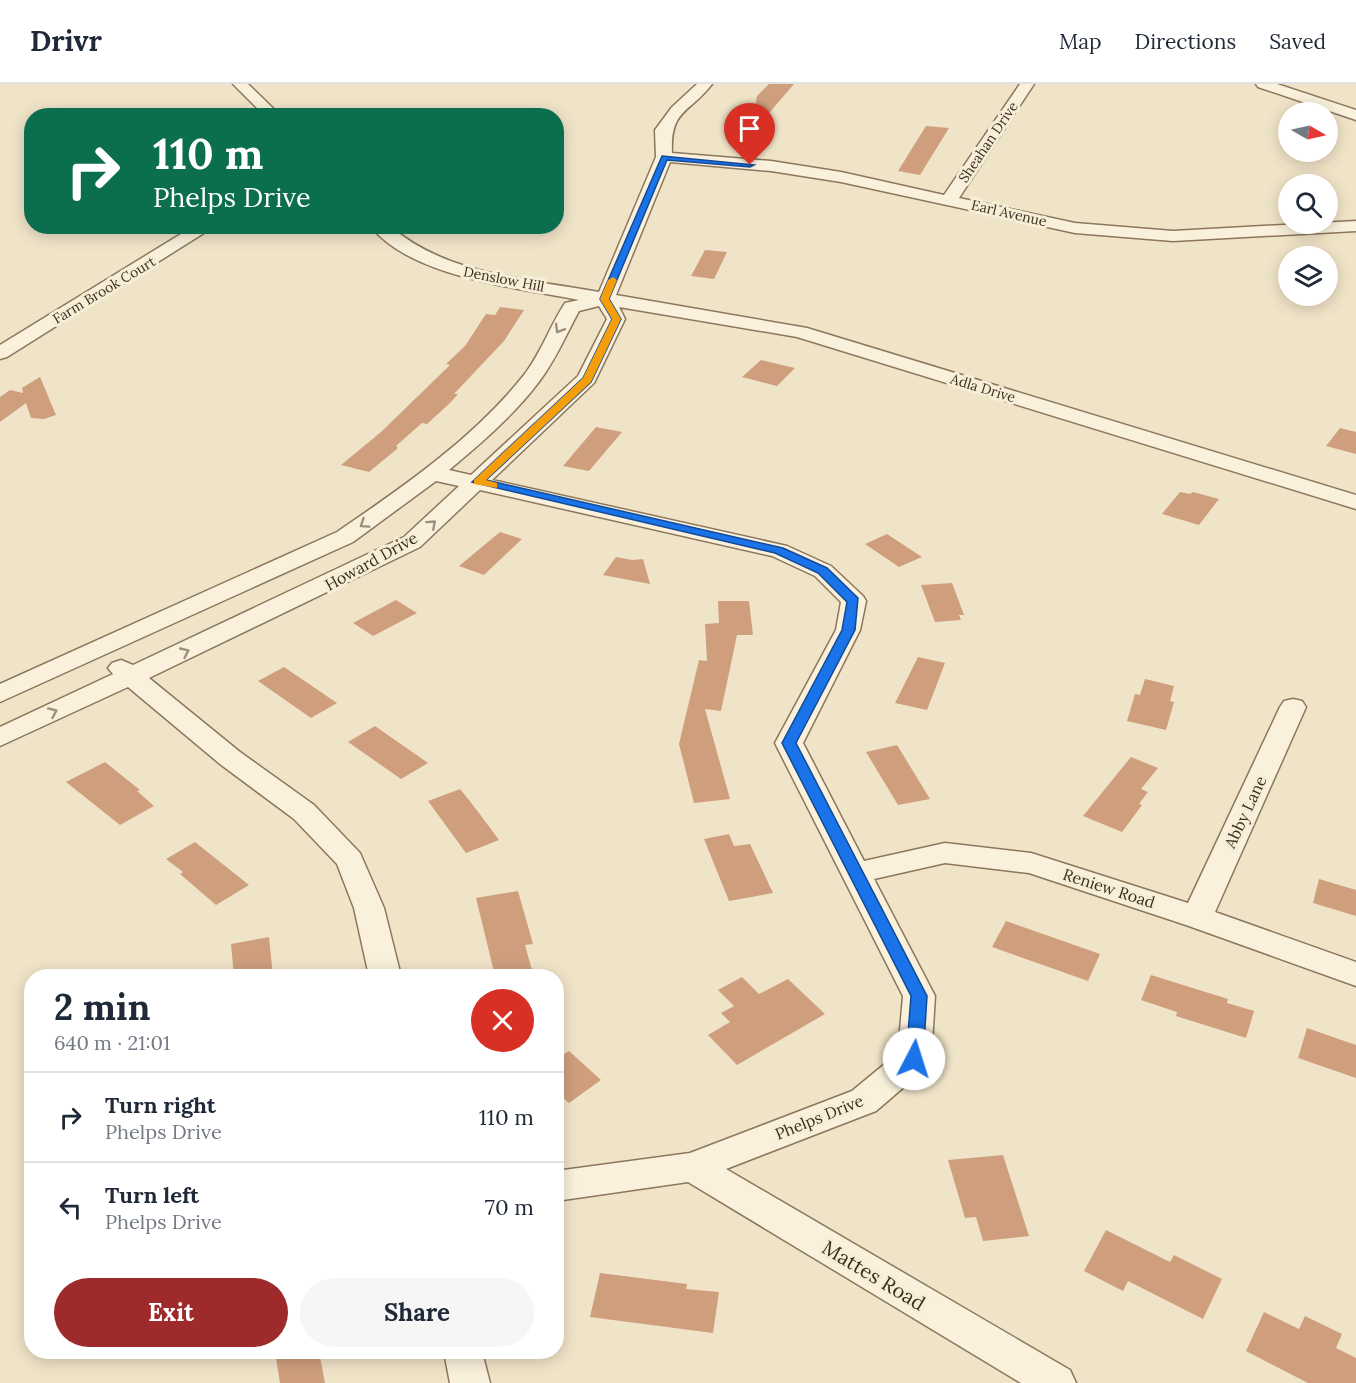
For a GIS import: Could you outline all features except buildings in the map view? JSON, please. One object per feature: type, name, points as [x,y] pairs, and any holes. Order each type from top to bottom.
[{"type":"street","points":[[240,84],[266,108]]},
{"type":"street","points":[[605,299],[664,157],[663,130],[677,110],[705,84]]},
{"type":"street","name":"Sheahan Drive","points":[[949,200],[1027,84]]},
{"type":"street","points":[[1263,84],[1356,115]]},
{"type":"street","name":"Earl Avenue","points":[[664,157],[794,170],[949,200],[1075,228],[1173,236],[1356,226]]},
{"type":"street","name":"Farm Brook Court","points":[[0,353],[194,234]]},
{"type":"street","name":"Denslow Hill","points":[[388,234],[401,245],[459,271],[605,299]]},
{"type":"street","name":"Howard Drive","points":[[0,694],[345,537],[432,473],[526,385],[572,307],[605,299],[616,319],[587,379],[412,542],[333,582],[0,736]]},
{"type":"street","name":"Adla Drive","points":[[605,299],[800,332],[1356,502]]},
{"type":"street","name":"Phelps Drive","points":[[432,473],[779,551],[823,571],[854,601],[848,630],[789,743],[919,996],[914,1059],[864,1101],[692,1167],[564,1185]]},
{"type":"street","points":[[98,650],[230,758],[304,812],[350,860],[369,908],[383,969]]},
{"type":"street","name":"Abby Lane","points":[[1197,916],[1293,707]]},
{"type":"street","name":"Reniew Road","points":[[855,873],[945,853],[1031,863],[1197,916],[1356,974]]},
{"type":"street","name":"Mattes Road","points":[[692,1167],[1056,1383]]},
{"type":"street","points":[[465,1359],[470,1383]]},
{"type":"slow traffic","points":[[493,485],[478,482],[587,379],[616,319],[605,299],[613,280]]},
{"type":"route","points":[[750,165],[664,157],[605,299],[616,319],[587,379],[478,482],[779,551],[823,571],[854,601],[848,630],[789,743],[919,996],[914,1059]]}]
